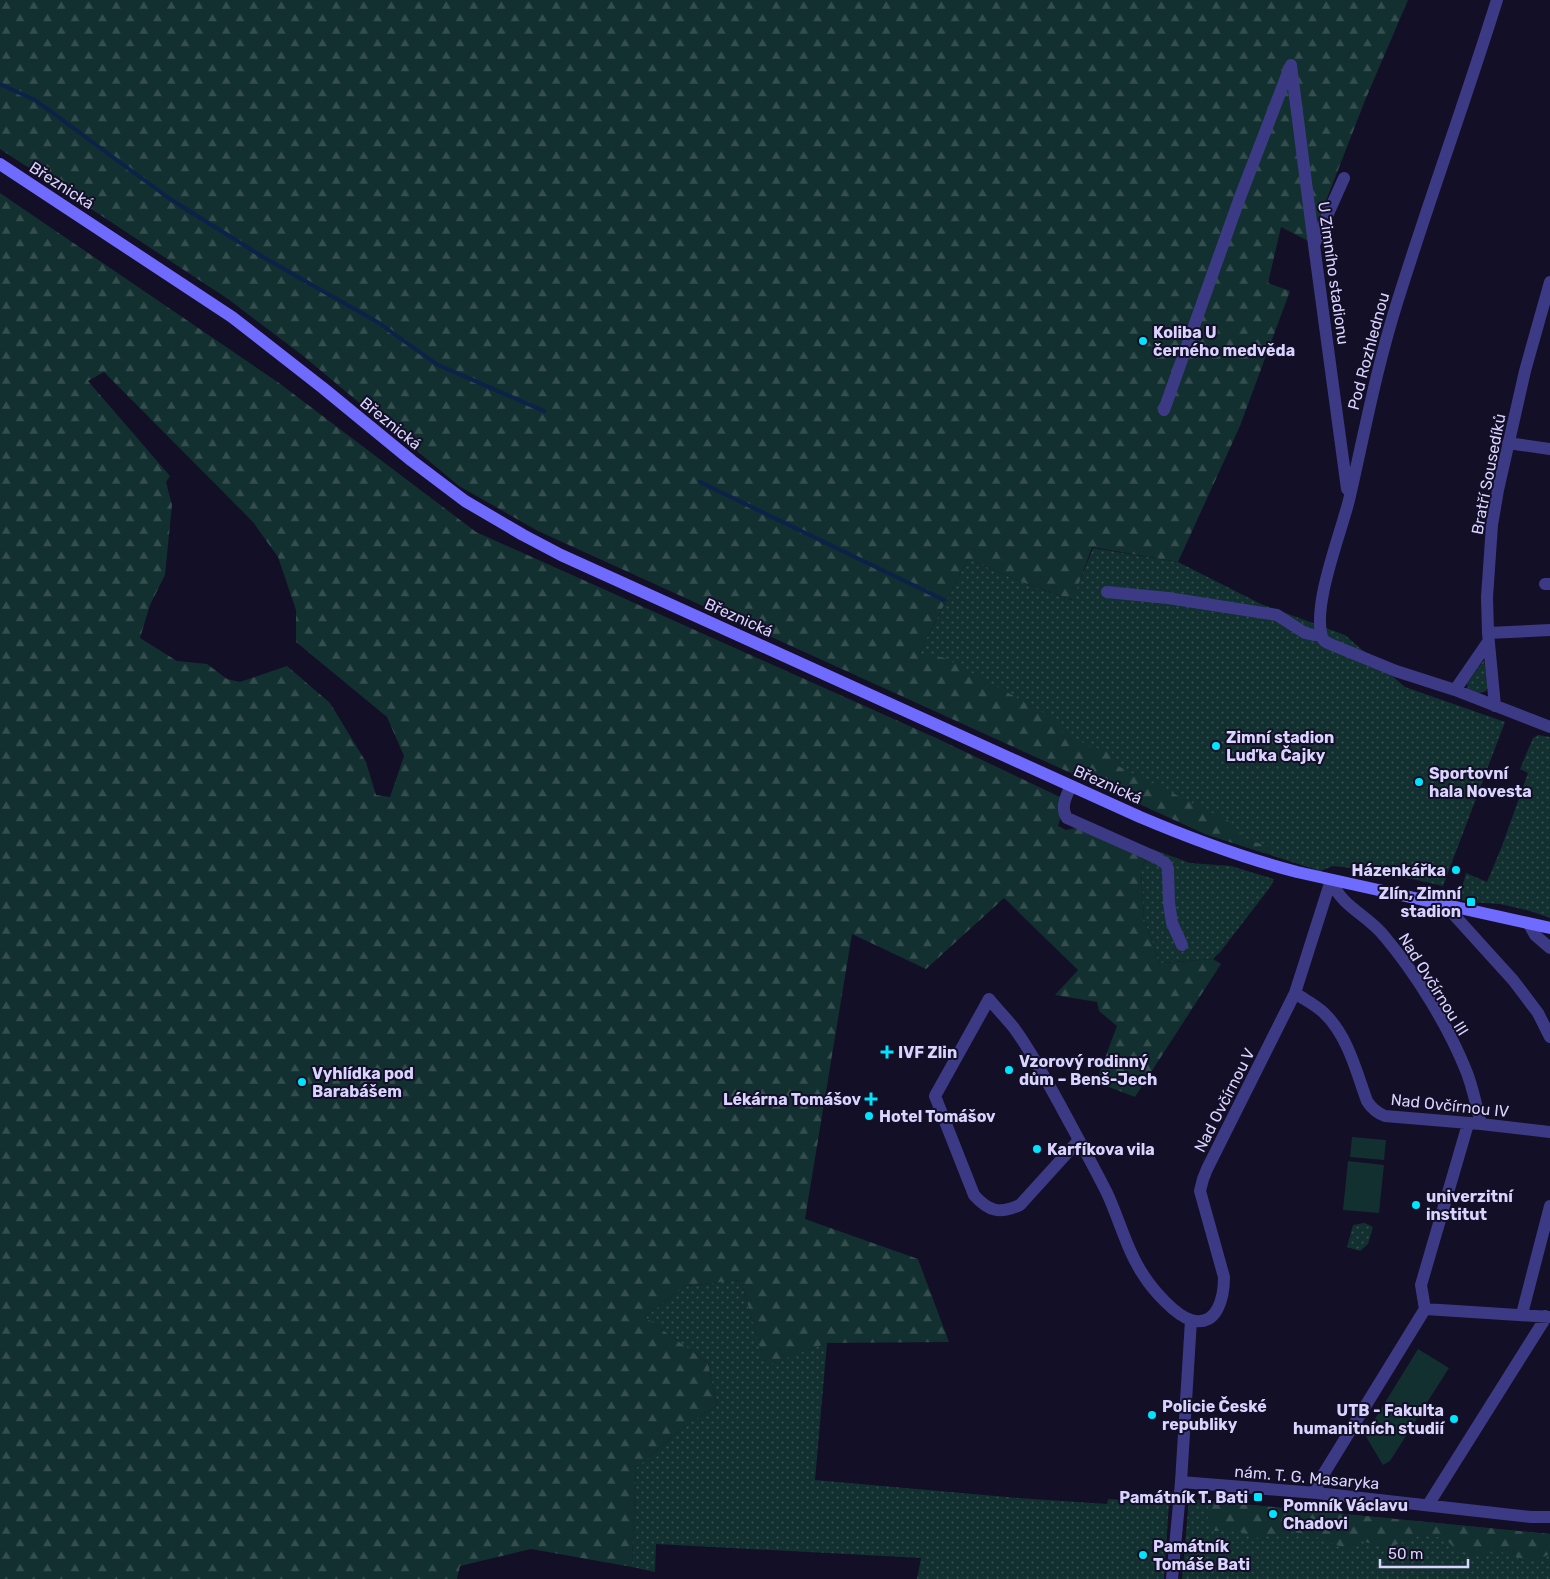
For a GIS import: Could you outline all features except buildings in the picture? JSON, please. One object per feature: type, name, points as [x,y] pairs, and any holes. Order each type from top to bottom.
[{"type":"main road","name":"Březnická","points":[[0,164],[232,317],[446,488],[485,513],[561,555],[1071,786],[1201,842],[1271,865],[1331,880],[1550,928]]},
{"type":"street","name":"Pod Rozhlednou","points":[[1322,635],[1320,620],[1324,590],[1348,501],[1373,387],[1396,306],[1497,0]]},
{"type":"street","name":"U Zimního stadionu","points":[[1164,410],[1239,200],[1291,65],[1348,501]]},
{"type":"street","points":[[1314,245],[1344,178]]},
{"type":"street","name":"Bratří Sousedíků","points":[[1495,706],[1488,638],[1487,597],[1492,526],[1508,443],[1525,371],[1550,282]]},
{"type":"street","points":[[1508,443],[1550,449]]},
{"type":"street","points":[[1107,592],[1168,598],[1277,615],[1305,633],[1322,635],[1323,640],[1330,644],[1396,671],[1455,690],[1550,727]]},
{"type":"street","points":[[1455,690],[1488,638],[1550,630]]},
{"type":"street","points":[[1071,786],[1064,806],[1064,815],[1067,818],[1157,858],[1166,864],[1172,923],[1182,945]]},
{"type":"street","name":"Nad Ovčírnou V","points":[[1191,1320],[1204,1320],[1213,1316],[1218,1309],[1224,1290],[1224,1277],[1200,1190],[1203,1179],[1295,993],[1331,880]]},
{"type":"street","name":"Nad Ovčírnou III","points":[[1331,880],[1335,892],[1340,898],[1372,922],[1389,942],[1442,1022],[1466,1069],[1482,1124]]},
{"type":"street","points":[[1445,905],[1513,980],[1538,1014],[1550,1038]]},
{"type":"street","points":[[1530,924],[1534,935],[1550,948]]},
{"type":"street","name":"Nad Ovčírnou IV","points":[[1295,993],[1324,1013],[1338,1029],[1352,1059],[1367,1101],[1374,1111],[1385,1116],[1550,1132]]},
{"type":"street","points":[[1079,1140],[1020,1205],[1008,1210],[987,1208],[974,1195],[936,1096],[989,999],[1019,1037],[1043,1074],[1079,1140],[1108,1196],[1130,1252],[1144,1276],[1178,1312],[1191,1320],[1181,1482],[1172,1579]]},
{"type":"street","points":[[1317,1493],[1318,1483],[1425,1309],[1421,1285],[1468,1124]]},
{"type":"street","points":[[1522,1314],[1550,1206]]},
{"type":"street","points":[[1425,1309],[1547,1316],[1428,1505]]},
{"type":"street","name":"nám. T. G. Masaryka","points":[[1181,1482],[1317,1493],[1550,1517]]},
{"type":"green space","points":[[0,0],[1408,0],[1366,98],[1310,242],[1281,227],[1268,283],[1290,291],[1240,426],[1178,562],[1092,547],[1073,600],[1027,584],[968,559],[919,653],[945,658],[1059,721],[1060,730],[1089,746],[1111,751],[1118,766],[1231,822],[1245,838],[1274,849],[1264,853],[1205,834],[538,531],[459,486],[302,355],[228,299],[0,149]]},
{"type":"green space","points":[[0,193],[279,383],[476,532],[934,737],[1060,797],[1060,819],[1058,826],[1066,830],[1076,828],[1147,857],[1141,869],[1144,919],[1160,963],[1213,959],[1221,964],[1135,1097],[1096,1082],[1117,1026],[1099,1011],[1097,1002],[1055,995],[1078,970],[1004,898],[926,969],[852,934],[805,1219],[918,1259],[949,1342],[827,1343],[765,1366],[741,1280],[685,1286],[645,1317],[708,1363],[717,1405],[684,1427],[636,1468],[632,1567],[531,1549],[460,1566],[457,1579],[0,1579]],"holes":[[[104,372],[253,522],[278,557],[296,610],[296,642],[387,717],[404,756],[390,797],[376,795],[366,762],[330,703],[287,666],[240,682],[227,679],[207,664],[177,661],[140,638],[150,605],[165,575],[172,505],[166,482],[170,476],[88,381]]]},
{"type":"green space","points":[[1093,548],[1178,562],[1261,604],[1345,635],[1405,687],[1505,722],[1443,886],[1353,866],[1351,868],[1333,866],[1320,871],[1205,834],[919,653],[968,559],[1027,584],[1072,600]]},
{"type":"green space","points":[[1484,660],[1488,687],[1486,691],[1479,693],[1468,689],[1467,683]]},
{"type":"green space","points":[[1538,735],[1550,737],[1550,918],[1500,904],[1467,902],[1462,900],[1460,896],[1466,873],[1487,882],[1528,773],[1520,769],[1533,738]]},
{"type":"green space","points":[[1152,849],[1190,863],[1231,866],[1274,879],[1271,886],[1213,959],[1160,963],[1144,919],[1141,869]]},
{"type":"green space","points":[[1352,1137],[1386,1140],[1384,1160],[1350,1157]]},
{"type":"green space","points":[[1348,1161],[1384,1165],[1379,1213],[1343,1210]]},
{"type":"green space","points":[[1365,1223],[1373,1227],[1368,1244],[1360,1251],[1347,1247],[1353,1225]]},
{"type":"green space","points":[[741,1280],[765,1365],[827,1343],[815,1480],[1107,1504],[1108,1499],[1169,1503],[1164,1579],[917,1579],[921,1558],[656,1544],[655,1572],[632,1567],[636,1468],[684,1427],[717,1405],[708,1363],[645,1317],[685,1286]]},
{"type":"green space","points":[[1418,1349],[1449,1368],[1390,1461],[1383,1465],[1365,1435]]},
{"type":"green space","points":[[1189,1499],[1550,1534],[1550,1579],[1182,1579]]},
{"type":"green space","points":[[1211,1501],[1550,1534],[1550,1554],[1536,1560],[1520,1558],[1501,1552],[1468,1556],[1456,1550],[1446,1539],[1424,1534],[1387,1548],[1362,1541],[1347,1549],[1309,1534],[1291,1532],[1258,1538],[1234,1530],[1215,1531],[1209,1528],[1207,1510]]},
{"type":"waterway","points":[[0,84],[35,100],[170,199],[263,257],[379,323],[436,364],[544,411]]},
{"type":"waterway","points":[[700,482],[944,600]]},
{"type":"place","name":"Koliba U černého medvěda","points":[[1143,341]]},
{"type":"place","name":"Zimní stadion Luďka Čajky","points":[[1216,746]]},
{"type":"place","name":"Sportovní hala Novesta","points":[[1419,782]]},
{"type":"place","name":"Házenkářka","points":[[1456,870]]},
{"type":"place","name":"Zlín, Zimní stadion","points":[[1471,902]]},
{"type":"place","name":"IVF Zlin","points":[[887,1052]]},
{"type":"place","name":"Vzorový rodinný dům – Benš-Jech","points":[[1009,1070]]},
{"type":"place","name":"Vyhlídka pod Barabášem","points":[[302,1082]]},
{"type":"place","name":"Lékárna Tomášov","points":[[871,1099]]},
{"type":"place","name":"Hotel Tomášov","points":[[869,1116]]},
{"type":"place","name":"Karfíkova vila","points":[[1037,1149]]},
{"type":"place","name":"univerzitní institut","points":[[1416,1205]]},
{"type":"place","name":"Policie České republiky","points":[[1152,1415]]},
{"type":"place","name":"UTB - Fakulta humanitních studií","points":[[1454,1419]]},
{"type":"place","name":"Památník T. Bati","points":[[1258,1497]]},
{"type":"place","name":"Pomník Václavu Chadovi","points":[[1273,1514]]},
{"type":"place","name":"Památník Tomáše Bati","points":[[1143,1555]]}]
